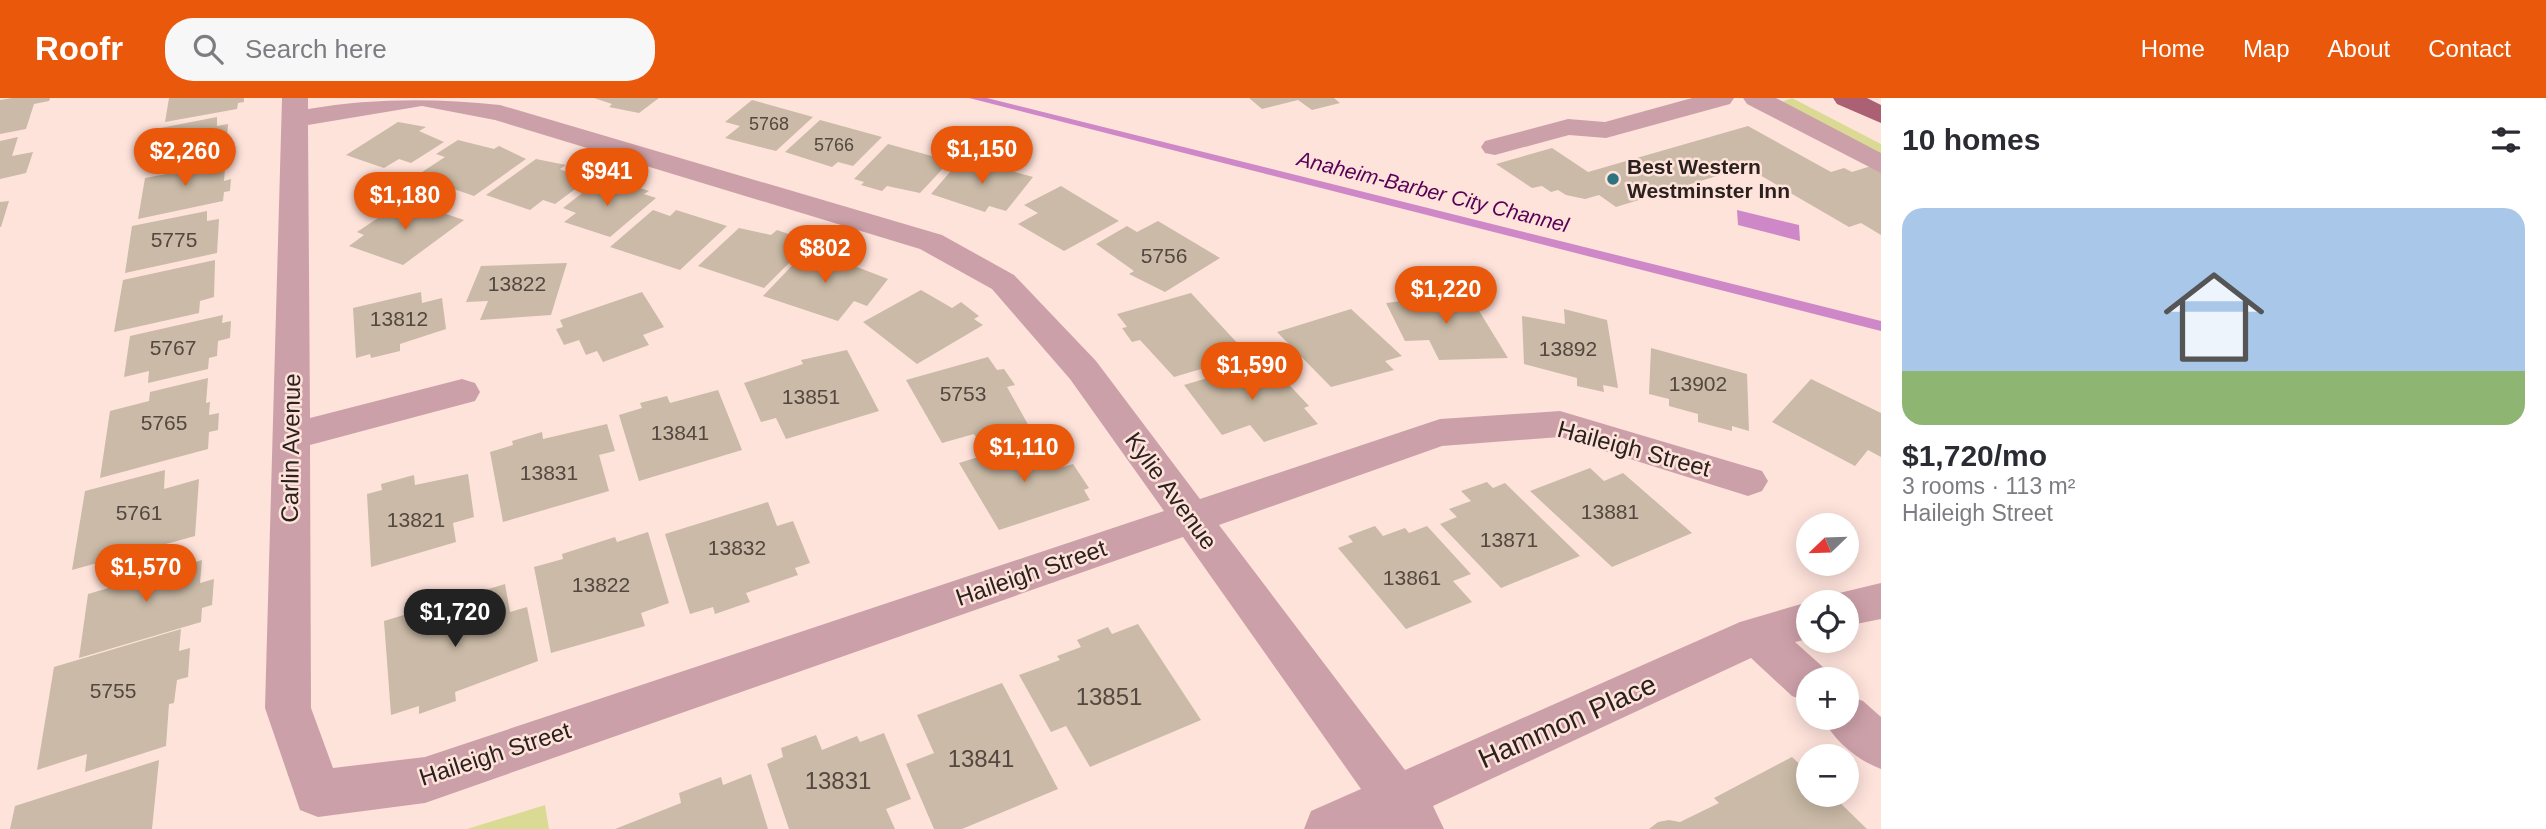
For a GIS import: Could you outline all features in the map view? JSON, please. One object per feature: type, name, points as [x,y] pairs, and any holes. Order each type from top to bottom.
[{"type":"main road","points":[[1846,98],[1881,115]]},
{"type":"street","name":"Kylie Avenue","points":[[295,108],[422,98],[500,113],[932,242],[1003,282],[1083,370],[1407,814]]},
{"type":"street","points":[[1494,147],[1568,127],[1605,130],[1721,98]]},
{"type":"street","points":[[1756,98],[1881,164]]},
{"type":"street","name":"Carlin Avenue","points":[[295,108],[288,708],[318,793]]},
{"type":"street","points":[[291,436],[462,392]]},
{"type":"street","name":"Haileigh Street","points":[[318,793],[425,780],[1440,433],[1560,424],[1748,481]]},
{"type":"street","points":[[1859,605],[1881,601]]},
{"type":"street","name":"Hammon Place","points":[[1329,829],[1407,814],[1756,635],[1796,623]]},
{"type":"street","points":[[1756,635],[1796,671]]},
{"type":"street","points":[[1859,728],[1881,747]]},
{"type":"shaded area","points":[[1792,98],[1881,144],[1881,154],[1781,102]]},
{"type":"shaded area","points":[[1737,210],[1799,225],[1800,241],[1738,225]]},
{"type":"shaded area","points":[[545,805],[549,829],[467,829]]},
{"type":"building","points":[[50,98],[49,101],[34,104],[26,129],[0,134],[0,100]]},
{"type":"building","points":[[169,98],[244,98],[244,102],[238,103],[237,109],[165,122]]},
{"type":"building","points":[[594,98],[659,98],[639,113],[609,107],[612,104]]},
{"type":"building","points":[[1249,98],[1334,98],[1340,103],[1312,110],[1298,100],[1262,109]]},
{"type":"building","points":[[752,100],[813,117],[776,151],[725,138],[740,126],[725,122]]},
{"type":"building","points":[[217,117],[217,126],[228,124],[226,151],[144,167],[150,130]]},
{"type":"building","points":[[820,120],[882,137],[853,166],[838,162],[832,167],[785,152]]},
{"type":"building","points":[[398,122],[426,127],[419,131],[444,142],[411,163],[399,159],[384,168],[346,155]]},
{"type":"building","name":"Best Western Westminster Inn","points":[[1748,126],[1831,172],[1844,168],[1852,172],[1871,166],[1881,171],[1881,235],[1861,223],[1849,227],[1746,167],[1616,207],[1599,195],[1585,199],[1566,195],[1558,190],[1551,192],[1542,186],[1532,188],[1496,164],[1552,148],[1588,172]]},
{"type":"building","points":[[18,137],[12,156],[33,152],[26,173],[0,179],[0,141]]},
{"type":"building","points":[[458,140],[494,149],[499,146],[526,159],[474,196],[416,176],[445,157],[436,154]]},
{"type":"building","points":[[888,144],[950,161],[920,193],[887,186],[882,191],[861,185],[864,182],[854,179]]},
{"type":"building","points":[[226,156],[224,181],[231,179],[230,191],[224,192],[223,201],[138,219],[145,178],[177,172],[178,165]]},
{"type":"building","points":[[963,157],[1033,177],[1006,211],[989,206],[985,212],[931,194]]},
{"type":"building","points":[[536,159],[566,165],[560,169],[586,181],[555,204],[543,200],[530,210],[486,195]]},
{"type":"building","points":[[595,183],[626,189],[631,185],[649,191],[644,194],[656,198],[610,237],[564,222],[576,213],[563,208]]},
{"type":"building","points":[[1061,186],[1119,221],[1064,251],[1018,224],[1038,213],[1024,205]]},
{"type":"building","points":[[405,200],[464,220],[403,265],[349,246],[364,235],[357,232]]},
{"type":"building","points":[[9,201],[1,227],[0,227],[0,202]]},
{"type":"building","points":[[653,210],[670,216],[676,210],[727,226],[680,270],[610,247]]},
{"type":"building","points":[[207,211],[207,221],[219,219],[217,253],[125,273],[132,226]]},
{"type":"building","points":[[1158,221],[1220,258],[1165,292],[1129,274],[1134,271],[1096,244],[1127,226],[1137,232]]},
{"type":"building","points":[[739,228],[771,235],[777,230],[797,237],[794,241],[807,245],[764,288],[698,266]]},
{"type":"building","points":[[808,249],[848,258],[844,262],[888,279],[867,306],[854,301],[838,321],[763,296]]},
{"type":"building","points":[[215,260],[214,297],[200,301],[199,313],[114,332],[123,280]]},
{"type":"building","points":[[567,263],[551,315],[480,320],[488,301],[466,302],[481,266]]},
{"type":"building","points":[[1441,284],[1451,301],[1473,301],[1508,358],[1439,360],[1429,340],[1405,341],[1386,303],[1425,298],[1417,285]]},
{"type":"building","points":[[921,290],[952,308],[961,302],[979,316],[974,319],[983,325],[917,364],[863,322]]},
{"type":"building","points":[[421,292],[422,303],[442,298],[446,329],[400,344],[400,351],[371,358],[370,354],[356,358],[353,308]]},
{"type":"building","points":[[642,292],[664,327],[643,335],[649,345],[603,362],[597,351],[586,355],[579,340],[564,345],[556,329],[563,327],[560,320]]},
{"type":"building","points":[[1191,293],[1240,346],[1210,355],[1218,364],[1174,377],[1140,340],[1132,342],[1122,328],[1127,327],[1117,314]]},
{"type":"building","points":[[1351,309],[1402,356],[1385,361],[1394,370],[1331,387],[1277,332]]},
{"type":"building","points":[[1564,309],[1607,320],[1618,388],[1603,385],[1604,392],[1577,386],[1577,378],[1524,364],[1522,316],[1565,324]]},
{"type":"building","points":[[223,315],[222,323],[231,321],[230,338],[218,341],[217,356],[209,358],[208,369],[148,383],[149,371],[124,377],[130,336]]},
{"type":"building","points":[[1651,348],[1747,374],[1749,431],[1732,426],[1732,431],[1698,422],[1698,414],[1669,406],[1669,399],[1649,394]]},
{"type":"building","points":[[847,350],[879,411],[786,439],[776,418],[761,422],[744,383],[803,364],[801,360]]},
{"type":"building","points":[[988,357],[997,370],[1004,369],[1015,385],[1007,387],[1030,428],[980,443],[974,434],[942,443],[906,380]]},
{"type":"building","points":[[1261,362],[1275,376],[1280,375],[1309,406],[1304,408],[1318,424],[1264,442],[1250,425],[1222,435],[1184,385]]},
{"type":"building","points":[[208,378],[206,403],[210,402],[209,415],[219,413],[218,430],[209,432],[208,449],[100,478],[110,411],[149,401],[150,392]]},
{"type":"building","points":[[1811,379],[1881,413],[1881,457],[1868,450],[1855,466],[1772,422]]},
{"type":"building","points":[[718,390],[742,450],[639,481],[619,415],[642,408],[640,403],[667,396],[670,403]]},
{"type":"building","points":[[607,424],[615,451],[599,455],[609,491],[503,522],[490,452],[513,445],[512,441],[542,432],[543,439]]},
{"type":"building","points":[[1036,439],[1060,468],[1073,464],[1089,488],[1084,490],[1090,500],[999,530],[959,463]]},
{"type":"building","points":[[1590,468],[1604,481],[1623,473],[1692,533],[1612,567],[1530,491]]},
{"type":"building","points":[[165,470],[164,489],[199,479],[195,536],[72,570],[85,491]]},
{"type":"building","points":[[468,474],[474,517],[453,523],[456,542],[371,567],[367,494],[382,490],[381,484],[414,475],[415,485]]},
{"type":"building","points":[[1487,482],[1493,488],[1505,483],[1580,556],[1501,588],[1440,524],[1457,517],[1449,509],[1471,501],[1461,491]]},
{"type":"building","points":[[768,502],[777,526],[793,521],[810,563],[795,568],[798,575],[746,593],[750,602],[715,614],[713,607],[690,614],[665,534]]},
{"type":"building","points":[[1375,526],[1383,536],[1405,528],[1409,533],[1427,526],[1471,574],[1453,581],[1472,602],[1406,629],[1338,548],[1353,542],[1348,536]]},
{"type":"building","points":[[648,532],[669,603],[641,613],[645,626],[551,653],[534,567],[563,559],[562,554],[615,537],[617,542]]},
{"type":"building","points":[[183,552],[182,566],[202,560],[200,583],[214,579],[212,605],[202,608],[201,622],[79,658],[88,594],[119,585],[121,570]]},
{"type":"building","points":[[505,584],[510,612],[527,607],[538,661],[455,692],[456,701],[419,714],[419,706],[391,715],[384,621]]},
{"type":"building","points":[[1138,624],[1201,720],[1090,767],[1066,726],[1051,732],[1019,675],[1060,660],[1057,656],[1081,647],[1077,640],[1108,627],[1112,634]]},
{"type":"building","points":[[181,629],[179,651],[190,648],[188,677],[177,680],[174,703],[169,704],[166,746],[85,772],[87,754],[37,770],[54,667]]},
{"type":"building","points":[[1002,683],[1058,789],[962,829],[934,829],[906,764],[934,753],[917,715]]},
{"type":"building","points":[[884,733],[911,799],[886,809],[895,829],[789,829],[767,764],[783,757],[781,748],[816,735],[822,750],[857,736],[860,742]]},
{"type":"building","points":[[1792,757],[1796,761],[1796,807],[1844,807],[1867,829],[1649,829],[1658,822],[1680,822],[1719,803],[1714,798]]},
{"type":"building","points":[[159,760],[152,829],[10,829],[15,806]]},
{"type":"building","points":[[751,774],[768,829],[615,829],[681,803],[679,793],[721,777],[723,785]]},
{"type":"waterway","name":"Anaheim-Barber City Channel","points":[[974,98],[1881,326]]},
{"type":"place","name":"Best Western Westminster Inn","points":[[1613,179]]}]
